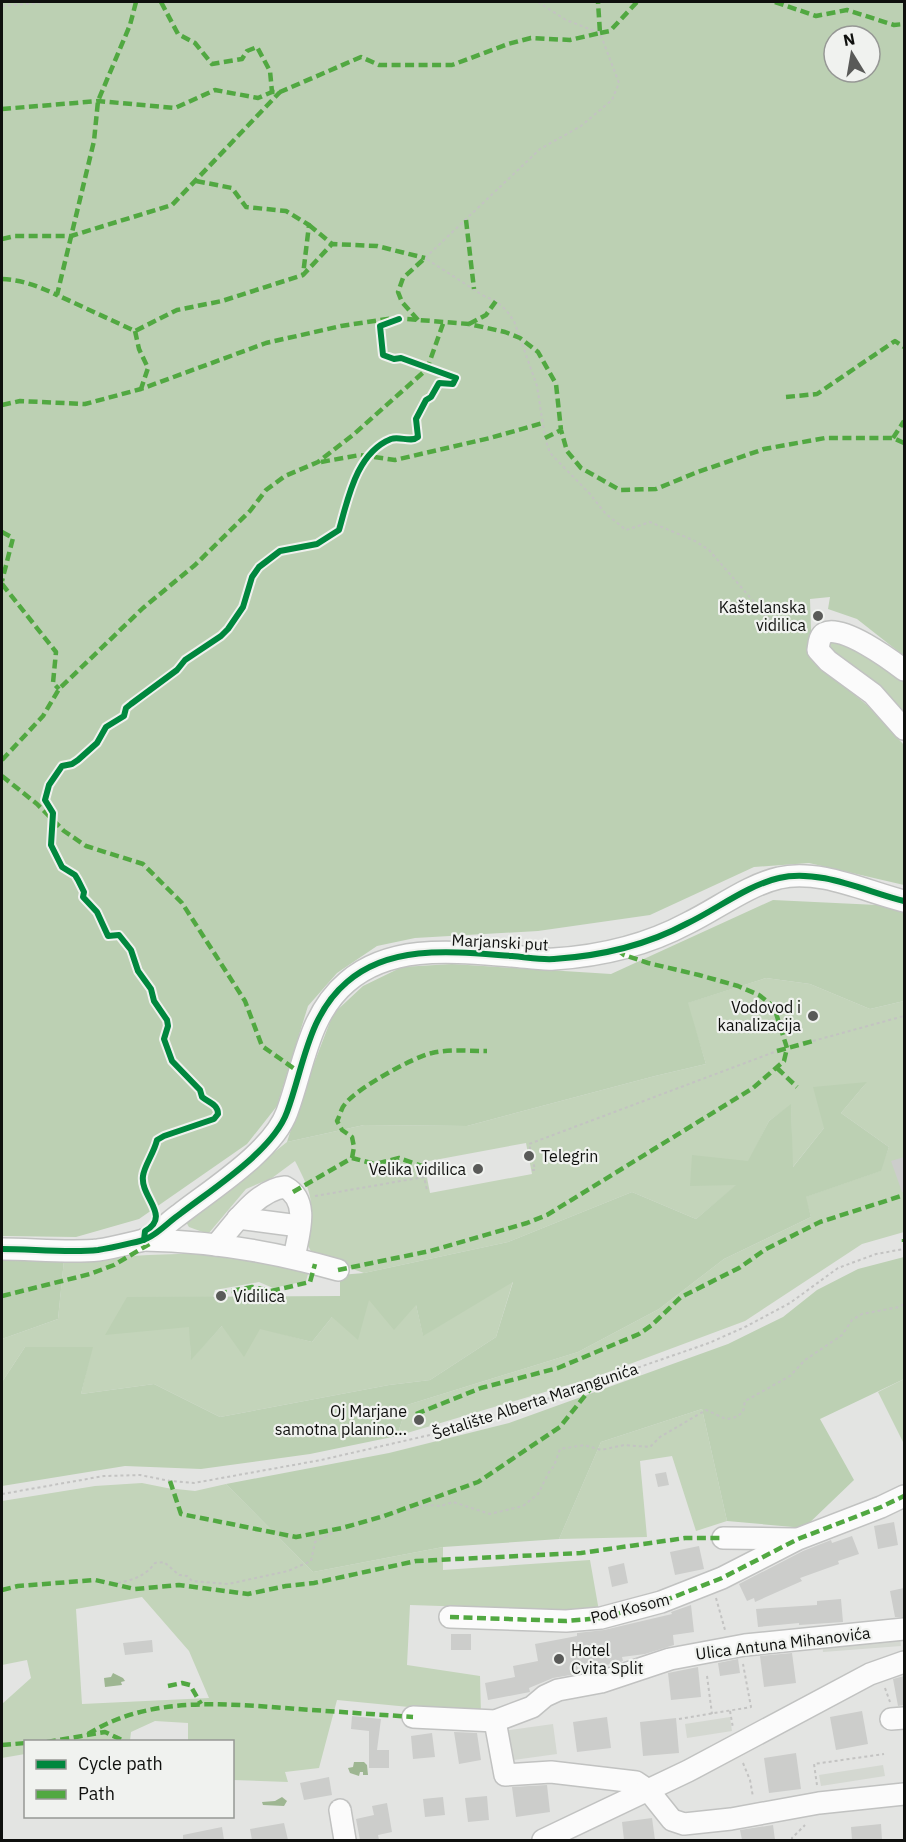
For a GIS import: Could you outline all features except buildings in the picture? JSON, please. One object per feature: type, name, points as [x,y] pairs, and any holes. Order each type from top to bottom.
[{"type":"street","points":[[904,670],[873,648],[848,636],[833,632],[825,633],[820,638],[818,650],[828,661],[873,694],[904,729]]},
{"type":"street","name":"Marjanski put","points":[[144,1240],[232,1175],[261,1149],[277,1130],[287,1114],[302,1058],[320,1015],[331,998],[349,980],[375,965],[402,955],[436,953],[551,959],[596,954],[642,943],[687,924],[779,878],[810,875],[904,901]]},
{"type":"street","points":[[216,1245],[238,1218],[261,1198],[285,1187],[291,1190],[298,1199],[302,1216],[294,1258]]},
{"type":"street","points":[[238,1218],[299,1226]]},
{"type":"street","name":"Marjanski put","points":[[2,1249],[97,1250],[144,1240],[245,1248],[338,1270]]},
{"type":"street","name":"Pod Kosom","points":[[450,1617],[566,1621],[601,1618],[661,1602],[722,1578],[798,1539],[904,1496]]},
{"type":"street","name":"Pod Kosom","points":[[723,1538],[798,1539]]},
{"type":"street","name":"Ulica Antuna Mihanovića","points":[[413,1717],[495,1720],[532,1707],[545,1696],[558,1690],[601,1682],[670,1659],[734,1647],[904,1629]]},
{"type":"street","points":[[543,1840],[648,1791],[879,1671],[904,1662]]},
{"type":"street","points":[[495,1720],[505,1775],[551,1772],[636,1782],[648,1791],[672,1820],[684,1824],[756,1815],[819,1803],[904,1794]]},
{"type":"street","points":[[340,1810],[345,1840]]},
{"type":"path","points":[[2,6],[48,2]]},
{"type":"path","points":[[538,2],[566,20],[600,33],[619,83],[612,100],[582,126],[540,149],[425,258],[484,296],[496,301],[514,321],[537,386],[545,438],[550,453],[605,513],[626,530],[650,522],[695,541],[709,550],[767,617],[785,628],[816,633],[820,638]]},
{"type":"path","points":[[813,1041],[904,1016]]},
{"type":"path","points":[[531,1170],[535,1170],[530,1144],[777,1051]]},
{"type":"path","points":[[298,1199],[424,1177],[427,1190],[429,1190]]},
{"type":"path","points":[[384,1516],[428,1505],[441,1506],[453,1502],[490,1514],[523,1506],[538,1494],[554,1466],[560,1449],[584,1445],[601,1450],[624,1445],[650,1447],[660,1437],[706,1410],[724,1419],[737,1416],[743,1412],[745,1401],[790,1376],[805,1360],[842,1335],[852,1320],[862,1314],[904,1304]]},
{"type":"path","points":[[112,1584],[141,1576],[149,1572],[155,1563],[165,1562],[178,1575],[188,1576],[192,1581],[228,1584],[288,1572],[311,1561],[315,1542],[342,1528]]},
{"type":"path","points":[[678,1719],[751,1707],[734,1647],[713,1592],[722,1578]]},
{"type":"path","points":[[879,1671],[898,1719]]},
{"type":"path","points":[[707,1676],[712,1714]]},
{"type":"path","points":[[734,1747],[750,1780],[756,1815]]},
{"type":"path","points":[[819,1803],[814,1764],[884,1754]]},
{"type":"path","points":[[792,1840],[807,1822]]},
{"type":"shaded area","points":[[2,2],[904,2],[904,656],[857,619],[828,609],[830,597],[810,599],[812,660],[867,705],[904,745],[904,885],[809,863],[754,867],[650,915],[538,931],[415,938],[377,946],[337,973],[308,1006],[277,1106],[247,1144],[139,1219],[76,1237],[2,1236]]},
{"type":"shaded area","points":[[830,641],[870,656],[904,682],[904,713],[865,676],[831,657]]},
{"type":"shaded area","points":[[773,900],[877,905],[904,913],[904,1001],[870,1009],[810,984],[766,978],[688,1003],[706,1064],[467,1126],[364,1125],[287,1142],[333,1014],[363,986],[402,967],[452,964],[611,974]]},
{"type":"shaded area","points":[[766,978],[810,984],[870,1009],[904,1001],[904,1232],[862,1244],[745,1321],[595,1377],[397,1436],[407,1405],[578,1352],[659,1309],[724,1259],[811,1217],[805,1197],[880,1171],[889,1147],[841,1113],[867,1082],[824,1128],[792,1168],[791,1105],[769,1121],[737,1185],[696,1219],[632,1192],[508,1242],[364,1273],[313,1255],[305,1240],[311,1199],[295,1161],[272,1178],[246,1189],[208,1234],[189,1227],[186,1222],[287,1142],[364,1125],[467,1126],[706,1064],[687,1003]],"holes":[[[526,1143],[532,1174],[430,1193],[424,1162]]]},
{"type":"shaded area","points":[[867,1082],[841,1113],[889,1147],[881,1171],[806,1197],[811,1217],[724,1259],[659,1309],[578,1352],[407,1405],[397,1436],[310,1454],[201,1469],[125,1466],[2,1486],[2,1382],[25,1347],[93,1347],[81,1394],[154,1384],[220,1417],[389,1385],[430,1380],[496,1337],[513,1282],[423,1336],[416,1305],[394,1330],[369,1300],[358,1340],[332,1317],[312,1342],[260,1329],[244,1357],[222,1326],[191,1360],[189,1327],[105,1335],[127,1297],[340,1296],[340,1275],[364,1273],[508,1242],[632,1192],[696,1219],[736,1185],[690,1186],[692,1155],[748,1161],[769,1121],[791,1104],[793,1167],[824,1128],[813,1087]]},
{"type":"shaded area","points":[[236,1252],[308,1274],[306,1281],[273,1288],[259,1282],[215,1290],[213,1297],[127,1297],[190,1327],[191,1359],[222,1326],[260,1328],[312,1342],[332,1317],[369,1299],[416,1305],[423,1335],[513,1281],[496,1337],[430,1380],[389,1385],[220,1417],[154,1384],[81,1394],[92,1347],[25,1347],[2,1382],[2,1339],[58,1319],[64,1260]]},
{"type":"shaded area","points":[[904,1257],[904,1379],[820,1419],[854,1480],[804,1528],[727,1521],[702,1409],[601,1442],[559,1539],[443,1547],[313,1572],[226,1484],[389,1453],[509,1423],[728,1344],[783,1317],[817,1290],[858,1269]]},
{"type":"shaded area","points":[[2,1258],[64,1260],[58,1319],[2,1339]]},
{"type":"shaded area","points":[[904,1379],[904,1444],[878,1392]]},
{"type":"shaded area","points":[[702,1409],[727,1521],[696,1531],[672,1456],[640,1461],[647,1537],[559,1539],[601,1442]]},
{"type":"shaded area","points":[[142,1483],[195,1491],[226,1484],[313,1572],[443,1547],[443,1570],[590,1560],[599,1611],[410,1605],[407,1665],[480,1676],[481,1714],[337,1700],[319,1768],[285,1772],[288,1782],[234,1780],[234,1740],[188,1740],[188,1723],[155,1721],[131,1732],[130,1740],[24,1740],[24,1754],[2,1758],[2,1704],[31,1678],[27,1660],[2,1665],[2,1501],[95,1486]],"holes":[[[142,1597],[189,1651],[209,1698],[82,1704],[76,1609]]]},
{"type":"shaded area","points":[[900,1634],[901,1646],[823,1652],[822,1640]]},
{"type":"shaded area","points":[[113,1673],[125,1681],[121,1682],[122,1685],[105,1687],[104,1678],[111,1677]]},
{"type":"shaded area","points":[[730,1717],[732,1731],[687,1738],[685,1724]]},
{"type":"shaded area","points":[[553,1724],[557,1754],[506,1761],[502,1731]]},
{"type":"shaded area","points":[[354,1762],[364,1762],[367,1765],[368,1775],[363,1775],[363,1772],[360,1772],[359,1776],[350,1773],[348,1768],[353,1767]]},
{"type":"shaded area","points":[[883,1765],[885,1776],[821,1786],[819,1775]]},
{"type":"shaded area","points":[[282,1797],[287,1801],[284,1806],[263,1805],[262,1802],[275,1801]]},
{"type":"marked path","points":[[136,2],[130,25],[98,101],[94,141],[57,295],[135,331],[177,310],[222,301],[303,275],[332,244],[377,246],[425,258]]},
{"type":"marked path","points":[[161,2],[178,34],[195,43],[212,64],[242,59],[247,51],[257,47],[270,71],[272,92]]},
{"type":"marked path","points":[[2,109],[98,101],[175,108],[215,90],[258,98],[272,92],[280,92],[361,57],[379,65],[452,65],[531,38],[570,40],[600,33],[598,2]]},
{"type":"marked path","points":[[600,33],[610,31],[637,2]]},
{"type":"marked path","points":[[775,2],[816,16],[847,10],[894,25],[904,24]]},
{"type":"marked path","points":[[2,239],[15,236],[71,236],[172,205],[280,92]]},
{"type":"marked path","points":[[196,181],[232,188],[246,207],[286,211],[309,225],[303,275]]},
{"type":"marked path","points":[[466,220],[474,289]]},
{"type":"marked path","points":[[309,225],[332,244]]},
{"type":"marked path","points":[[418,320],[402,302],[398,292],[403,278],[425,258]]},
{"type":"marked path","points":[[2,279],[30,284],[57,295]]},
{"type":"marked path","points":[[469,324],[486,315],[496,301]]},
{"type":"marked path","points":[[2,405],[20,401],[85,404],[141,389],[266,343],[341,326],[394,318],[469,324],[505,332],[520,338],[538,352],[556,384],[561,430],[567,451],[581,468],[620,490],[656,489],[764,449],[825,438],[893,438],[904,443]]},
{"type":"marked path","points":[[2,760],[43,716],[59,689],[143,608],[195,565],[250,511],[266,490],[285,476],[318,462],[353,435],[427,369],[444,321]]},
{"type":"marked path","points":[[135,331],[139,349],[148,368],[141,389]]},
{"type":"marked path","points":[[786,397],[817,394],[895,341],[904,347]]},
{"type":"marked path","points":[[893,438],[904,421]]},
{"type":"marked path","points":[[321,462],[360,455],[395,460],[543,423]]},
{"type":"marked path","points":[[545,438],[561,430]]},
{"type":"marked path","points":[[2,532],[13,538],[2,581]]},
{"type":"marked path","points":[[2,584],[56,652],[53,683],[59,689]]},
{"type":"marked path","points":[[2,776],[37,804],[64,831],[86,846],[143,864],[182,903],[245,1001],[262,1046],[299,1072]]},
{"type":"marked path","points":[[338,1270],[430,1251],[547,1215],[753,1088],[784,1061],[787,1048],[774,1007],[759,995],[738,986],[648,963],[624,955],[616,949]]},
{"type":"marked path","points":[[777,1051],[813,1041]]},
{"type":"marked path","points":[[352,1158],[354,1147],[352,1137],[342,1130],[337,1121],[344,1106],[361,1090],[386,1074],[432,1053],[459,1050],[487,1051]]},
{"type":"marked path","points":[[777,1068],[797,1087]]},
{"type":"marked path","points":[[293,1192],[352,1158],[375,1164],[399,1158],[425,1167]]},
{"type":"marked path","points":[[416,1414],[481,1388],[558,1368],[639,1334],[652,1325],[681,1297],[739,1268],[766,1249],[820,1222],[901,1196]]},
{"type":"marked path","points":[[2,1296],[90,1274],[114,1265],[151,1243]]},
{"type":"marked path","points":[[221,1296],[221,1293],[252,1287],[271,1291],[310,1282],[315,1264]]},
{"type":"marked path","points":[[170,1481],[181,1514],[296,1537],[342,1528],[384,1516],[478,1482],[560,1427],[595,1383]]},
{"type":"marked path","points":[[450,1617],[566,1621],[601,1618],[661,1602],[722,1578],[798,1539],[904,1496]]},
{"type":"marked path","points":[[2,1590],[18,1586],[95,1580],[135,1589],[179,1585],[248,1594],[314,1583],[416,1561],[581,1553],[685,1538],[723,1538]]},
{"type":"marked path","points":[[168,1686],[182,1683],[190,1685],[201,1704]]},
{"type":"marked path","points":[[88,1734],[111,1722],[134,1714],[183,1705],[234,1705],[413,1717]]},
{"type":"marked path","points":[[59,1740],[105,1732],[122,1740]]},
{"type":"marked path","points":[[2,1745],[24,1743]]},
{"type":"cycle path","points":[[144,1240],[145,1231],[153,1225],[156,1219],[143,1184],[143,1176],[157,1140],[214,1119],[218,1111],[202,1097],[200,1090],[172,1061],[164,1039],[168,1026],[167,1020],[154,1001],[151,989],[138,971],[131,950],[119,935],[108,936],[97,912],[83,897],[84,892],[75,875],[62,867],[51,845],[53,813],[45,800],[49,785],[62,766],[72,764],[97,743],[106,727],[124,716],[126,708],[177,670],[185,660],[228,629],[243,607],[252,577],[259,567],[280,551],[317,544],[339,530],[355,478],[369,455],[391,439],[418,437],[416,419],[426,400],[431,397],[439,383],[453,384],[456,378],[401,358],[394,359],[383,355],[380,326],[399,319]]},
{"type":"cycle path","points":[[2,1249],[98,1250],[140,1241],[156,1233],[240,1168],[269,1141],[280,1127],[287,1112],[309,1042],[324,1010],[347,982],[384,961],[404,956],[447,952],[549,959],[606,952],[672,931],[767,881],[794,876],[810,876],[842,882],[904,901]]},
{"type":"place","name":"Kaštelanska vidilica","points":[[818,616]]},
{"type":"place","name":"Vodovod i kanalizacija","points":[[813,1016]]},
{"type":"place","name":"Telegrin","points":[[529,1156]]},
{"type":"place","name":"Velika vidilica","points":[[478,1169]]},
{"type":"place","name":"Vidilica","points":[[221,1296]]},
{"type":"place","name":"Oj Marjane samotna planino...","points":[[419,1420]]},
{"type":"place","name":"Hotel Cvita Split","points":[[559,1659]]}]
